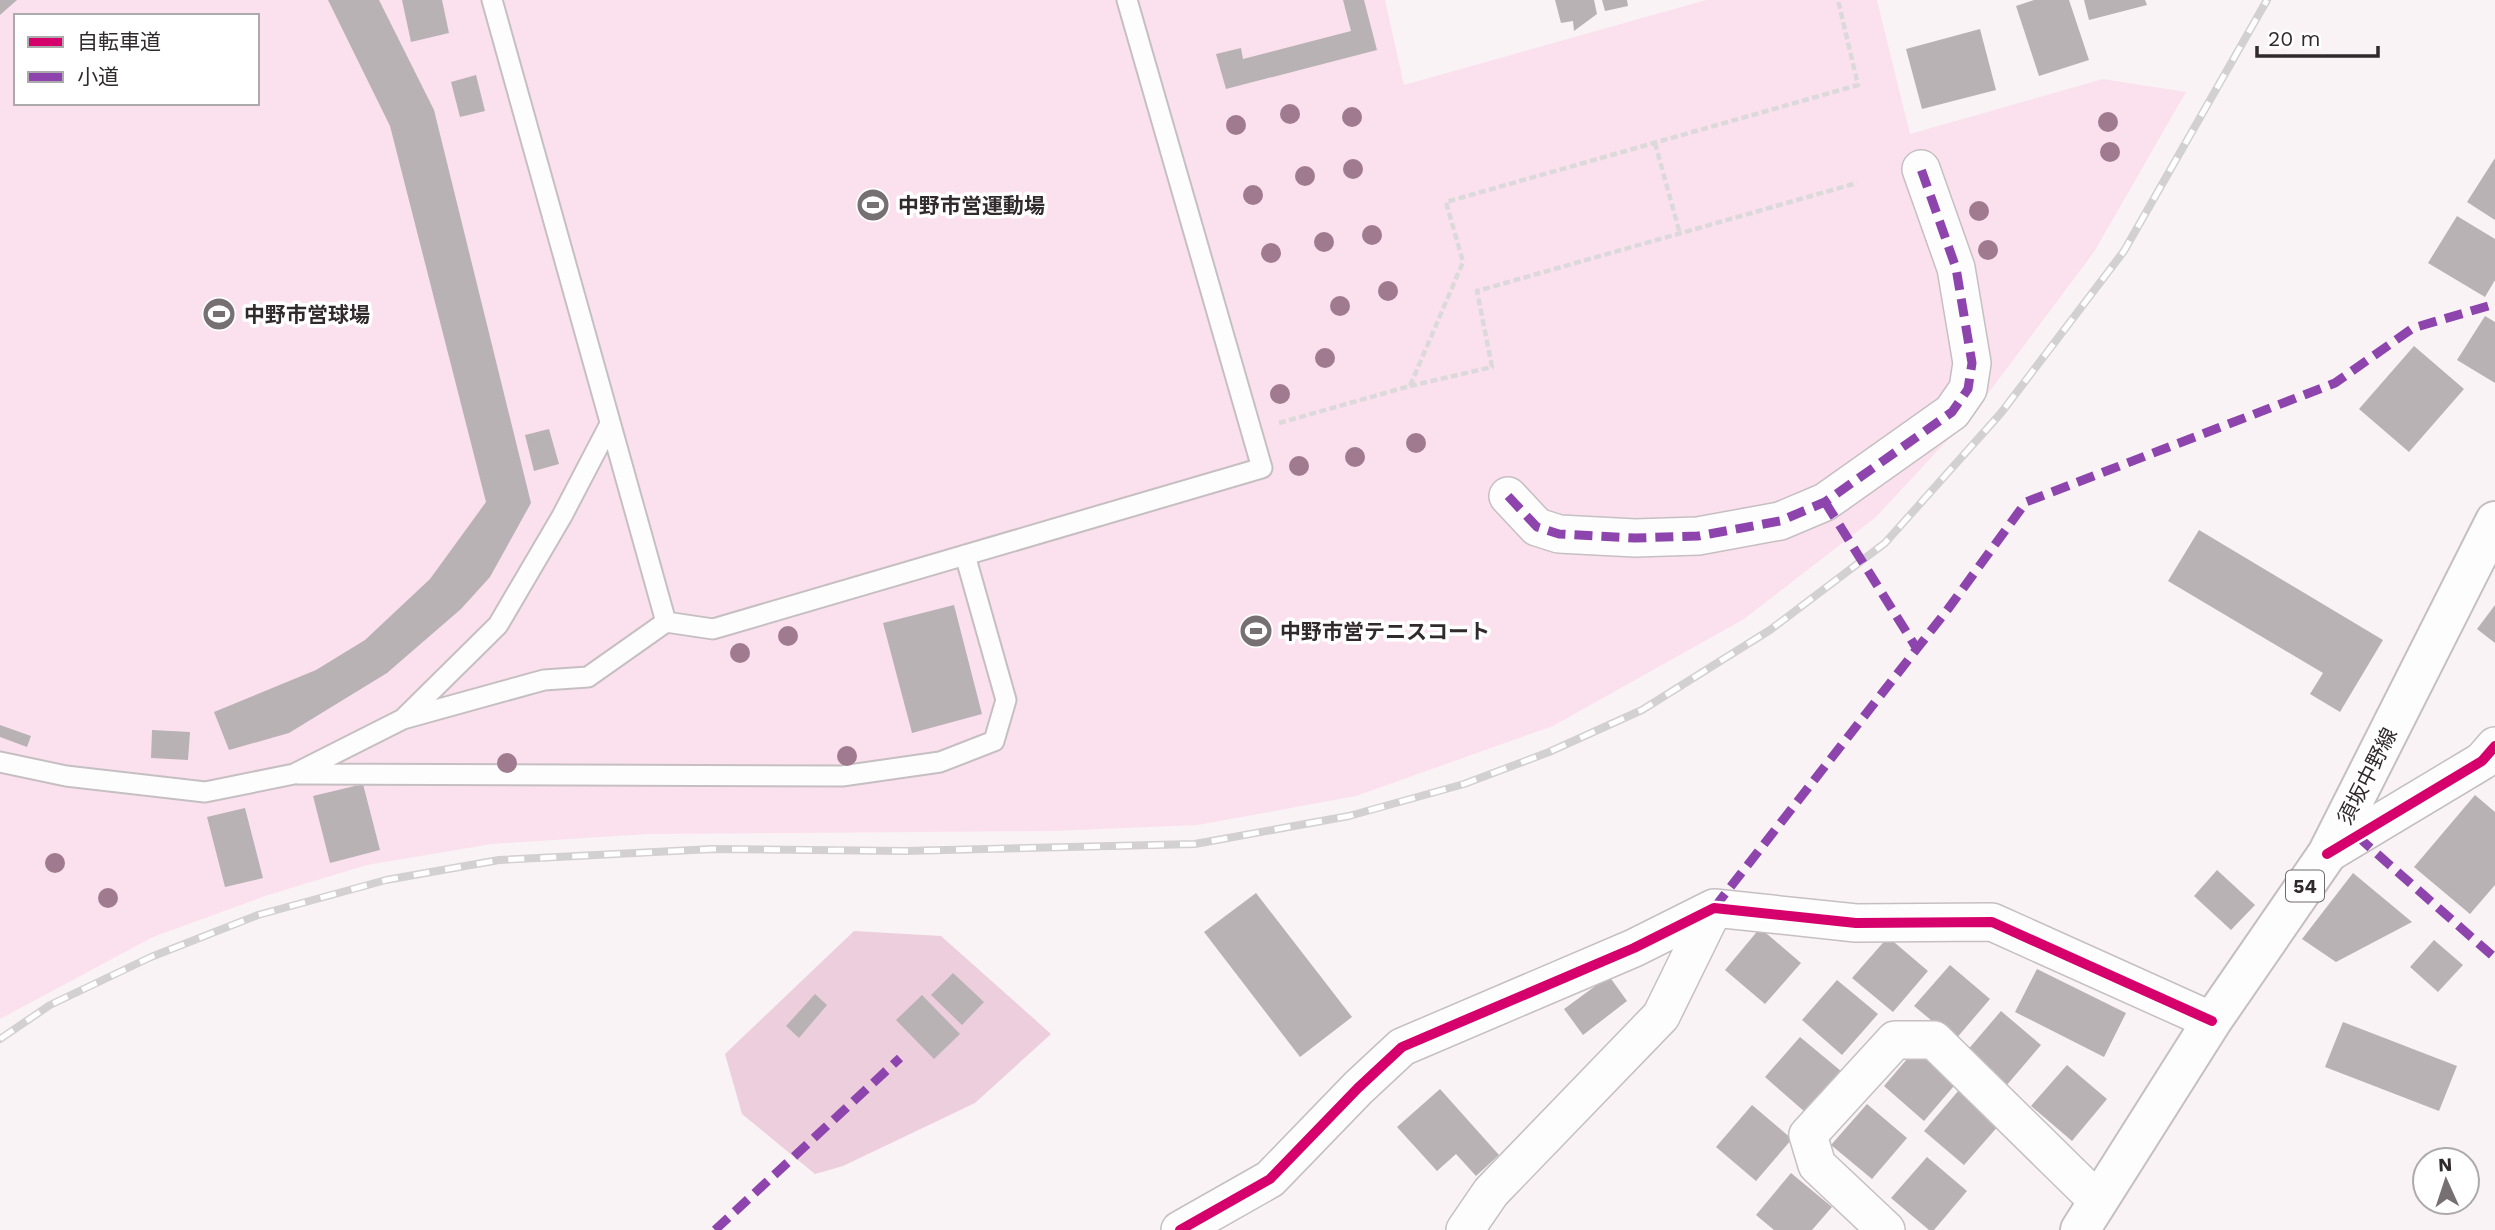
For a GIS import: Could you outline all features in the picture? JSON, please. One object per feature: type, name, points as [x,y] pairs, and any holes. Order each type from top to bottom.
[{"type":"main road","name":"須坂中野線","points":[[2089,1216],[2212,1021],[2327,854],[2495,521]]},
{"type":"street","points":[[1508,496],[1537,527],[1559,534],[1635,538],[1698,536],[1780,521],[1825,502],[1952,412],[1968,388],[1972,363],[1956,268],[1921,169]]},
{"type":"street","points":[[2327,854],[2482,761],[2495,746]]},
{"type":"street","points":[[1465,1230],[1491,1192],[1661,1016],[1714,908]]},
{"type":"street","points":[[1180,1230],[1270,1179],[1357,1088],[1402,1047],[1634,948],[1714,908],[1856,923],[1992,922],[2212,1021]]},
{"type":"street","points":[[1886,1230],[1817,1165],[1808,1135],[1895,1040],[1934,1040],[2089,1216]]},
{"type":"lane","points":[[492,0],[666,622]]},
{"type":"lane","points":[[294,774],[403,719],[544,680],[588,677],[666,622],[713,629],[1262,468],[1127,0]]},
{"type":"lane","points":[[403,719],[498,625],[562,516],[610,424]]},
{"type":"lane","points":[[0,762],[66,776],[205,792],[294,774],[842,776],[940,762],[995,741],[1006,700],[965,555]]},
{"type":"path","points":[[1410,386],[1463,262],[1446,202],[1857,85],[1838,0]]},
{"type":"path","points":[[1655,143],[1680,234]]},
{"type":"path","points":[[1251,431],[1410,386],[1492,367],[1477,291],[1857,183]]},
{"type":"shaded area","points":[[0,0],[1385,0],[1404,85],[1706,0],[1877,0],[1910,134],[2103,79],[2186,92],[2094,252],[1978,407],[1876,517],[1744,619],[1553,726],[1356,796],[1198,825],[1054,831],[647,834],[492,844],[367,865],[268,895],[153,937],[0,1019]]},
{"type":"shaded area","points":[[854,931],[941,936],[1051,1034],[975,1103],[843,1166],[815,1174],[742,1114],[725,1054]]},
{"type":"building","points":[[0,0],[17,0],[0,15]]},
{"type":"building","points":[[328,0],[379,0],[434,110],[531,503],[490,577],[461,609],[387,673],[289,733],[229,750],[214,712],[316,670],[365,640],[430,579],[486,502],[390,126]]},
{"type":"building","points":[[402,0],[442,0],[449,33],[411,42]]},
{"type":"building","points":[[1343,0],[1364,0],[1377,50],[1226,89],[1216,54],[1241,48],[1243,59],[1351,31]]},
{"type":"building","points":[[1555,0],[1594,0],[1597,14],[1574,31],[1573,21],[1561,23]]},
{"type":"building","points":[[1602,0],[1627,0],[1628,6],[1605,11]]},
{"type":"building","points":[[2034,0],[2069,0],[2089,60],[2039,76],[2016,6]]},
{"type":"building","points":[[2084,0],[2145,0],[2147,5],[2089,20]]},
{"type":"building","points":[[1980,29],[1996,90],[1922,109],[1906,49]]},
{"type":"building","points":[[476,75],[485,111],[460,117],[451,82]]},
{"type":"building","points":[[2495,158],[2495,220],[2467,202]]},
{"type":"building","points":[[2457,216],[2495,239],[2495,280],[2485,297],[2428,263]]},
{"type":"building","points":[[2485,316],[2495,322],[2495,383],[2457,360]]},
{"type":"building","points":[[2414,346],[2464,389],[2409,452],[2359,409]]},
{"type":"building","points":[[549,429],[559,464],[534,471],[525,435]]},
{"type":"building","points":[[2199,530],[2383,640],[2340,712],[2310,694],[2323,673],[2168,581]]},
{"type":"building","points":[[954,605],[982,714],[912,733],[883,623]]},
{"type":"building","points":[[2495,605],[2495,643],[2477,629]]},
{"type":"building","points":[[0,725],[31,736],[27,747],[0,737]]},
{"type":"building","points":[[152,730],[190,732],[188,760],[151,758]]},
{"type":"building","points":[[363,784],[380,850],[330,863],[313,796]]},
{"type":"building","points":[[2475,795],[2495,812],[2495,885],[2470,914],[2414,867]]},
{"type":"building","points":[[245,808],[263,878],[225,887],[207,817]]},
{"type":"building","points":[[2217,870],[2255,905],[2231,930],[2194,896]]},
{"type":"building","points":[[2353,873],[2412,922],[2336,962],[2302,939]]},
{"type":"building","points":[[1256,893],[1352,1017],[1300,1057],[1204,932]]},
{"type":"building","points":[[1760,928],[1801,963],[1765,1004],[1725,970]]},
{"type":"building","points":[[1888,937],[1928,971],[1893,1012],[1852,978]]},
{"type":"building","points":[[2434,940],[2463,965],[2438,992],[2410,967]]},
{"type":"building","points":[[1950,965],[1990,999],[1955,1040],[1914,1006]]},
{"type":"building","points":[[2037,969],[2126,1013],[2104,1057],[2015,1012]]},
{"type":"building","points":[[953,973],[984,1002],[962,1025],[931,995]]},
{"type":"building","points":[[1609,976],[1627,1001],[1583,1035],[1564,1009]]},
{"type":"building","points":[[1837,980],[1878,1014],[1842,1055],[1802,1020]]},
{"type":"building","points":[[815,994],[827,1005],[799,1038],[786,1026]]},
{"type":"building","points":[[922,995],[960,1034],[934,1059],[896,1020]]},
{"type":"building","points":[[2001,1011],[2041,1045],[2006,1086],[1966,1052]]},
{"type":"building","points":[[2343,1022],[2457,1066],[2439,1111],[2325,1067]]},
{"type":"building","points":[[1800,1037],[1841,1071],[1805,1112],[1765,1077]]},
{"type":"building","points":[[1919,1045],[1959,1080],[1924,1121],[1884,1086]]},
{"type":"building","points":[[2067,1065],[2107,1099],[2072,1141],[2031,1106]]},
{"type":"building","points":[[1440,1089],[1499,1155],[1476,1176],[1456,1154],[1437,1171],[1397,1127]]},
{"type":"building","points":[[1959,1090],[2000,1124],[1964,1165],[1924,1131]]},
{"type":"building","points":[[1867,1104],[1907,1138],[1872,1179],[1831,1145]]},
{"type":"building","points":[[1752,1105],[1792,1139],[1756,1181],[1716,1147]]},
{"type":"building","points":[[1927,1157],[1967,1191],[1934,1230],[1929,1230],[1891,1198]]},
{"type":"building","points":[[1791,1173],[1832,1207],[1812,1230],[1774,1230],[1756,1215]]},
{"type":"railway","points":[[0,1039],[50,1005],[151,957],[258,915],[386,880],[499,860],[713,849],[904,851],[1195,844],[1349,816],[1464,784],[1549,752],[1642,710],[1770,630],[1885,543],[2001,413],[2124,251],[2267,0]]},
{"type":"marked path","points":[[1508,496],[1537,527],[1559,534],[1635,538],[1698,536],[1780,521],[1825,502],[1952,412],[1968,389],[1972,363],[1956,268],[1921,169]]},
{"type":"marked path","points":[[1714,908],[1948,609],[2026,502],[2335,383],[2413,328],[2495,304]]},
{"type":"marked path","points":[[1825,502],[1917,649]]},
{"type":"marked path","points":[[2357,836],[2495,958]]},
{"type":"marked path","points":[[715,1230],[900,1058]]},
{"type":"cycle path","points":[[2327,854],[2482,761],[2495,746]]},
{"type":"cycle path","points":[[1180,1230],[1270,1179],[1358,1088],[1402,1047],[1634,948],[1714,908],[1856,923],[1992,922],[2212,1021]]},
{"type":"place","name":"中野市営運動場","points":[[873,205]]},
{"type":"place","name":"中野市営球場","points":[[219,314]]},
{"type":"place","name":"中野市営テニスコート","points":[[1256,631]]}]
